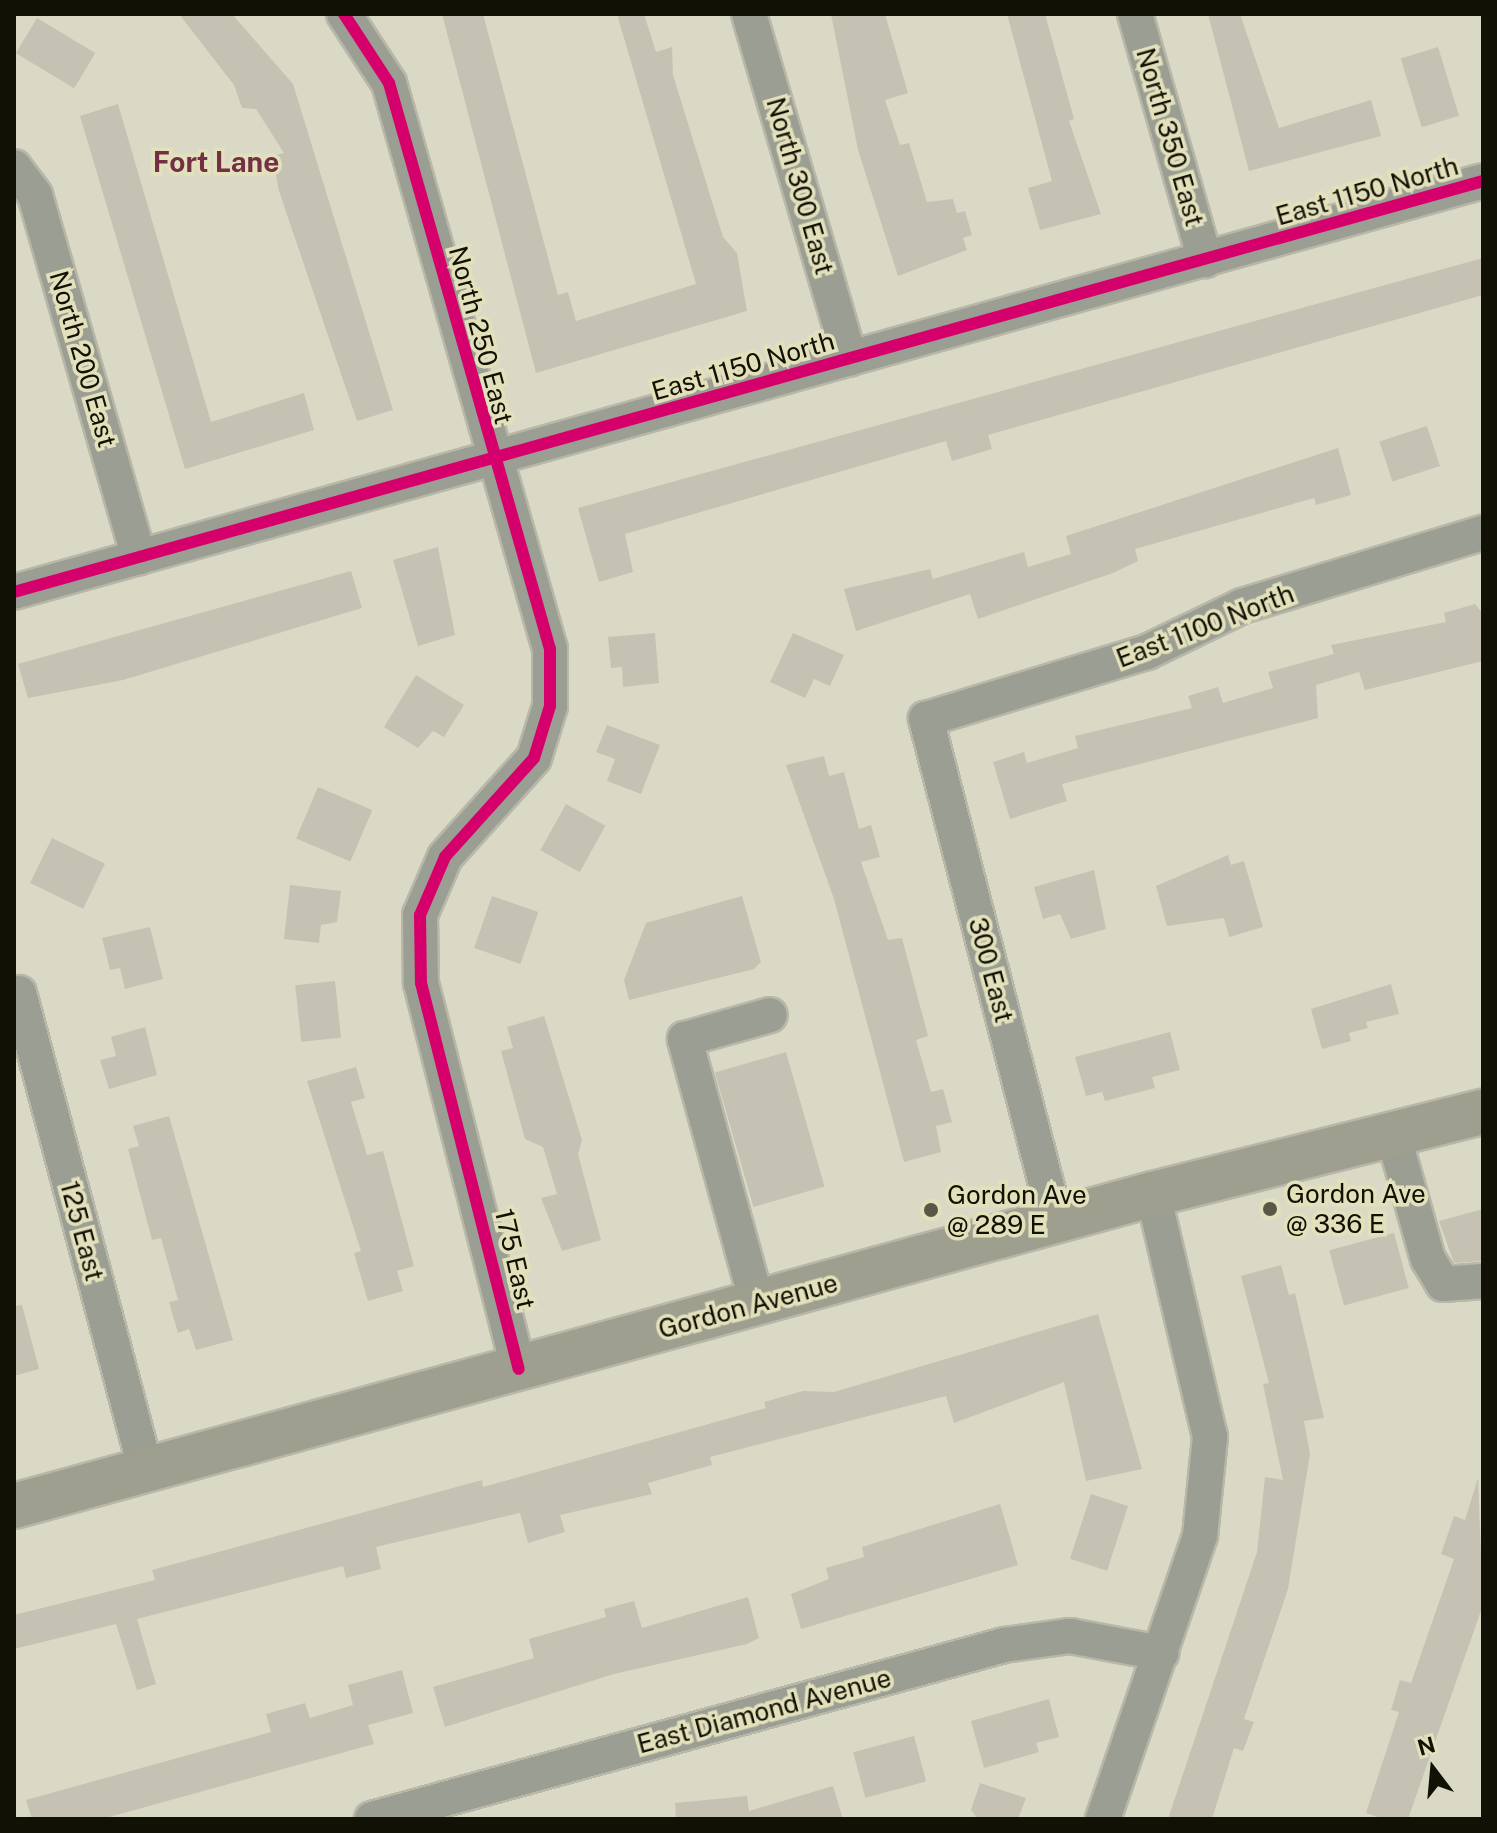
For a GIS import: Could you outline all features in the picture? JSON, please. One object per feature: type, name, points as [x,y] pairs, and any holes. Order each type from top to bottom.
[{"type":"main road","name":"Gordon Avenue","points":[[14,1506],[1153,1194],[1483,1112]]},
{"type":"street","name":"North 250 East","points":[[344,14],[389,83],[492,458],[550,649],[550,706],[534,758],[445,857],[420,915],[421,983],[469,1158]]},
{"type":"street","name":"North 300 East","points":[[749,14],[850,359]]},
{"type":"street","name":"North 350 East","points":[[1135,14],[1205,260]]},
{"type":"street","name":"North 200 East","points":[[14,167],[35,195],[139,557]]},
{"type":"street","name":"East 1150 North","points":[[14,592],[1483,181]]},
{"type":"street","name":"East 1100 North","points":[[926,719],[1147,652],[1242,606],[1483,533]]},
{"type":"street","name":"300 East","points":[[926,719],[1056,1222]]},
{"type":"street","name":"125 East","points":[[19,993],[146,1470]]},
{"type":"street","points":[[757,1303],[685,1039],[770,1015]]},
{"type":"street","points":[[1393,1134],[1428,1259],[1443,1284],[1483,1281]]},
{"type":"street","name":"175 East","points":[[469,1158],[519,1369]]},
{"type":"street","points":[[1103,1819],[1200,1536],[1210,1437],[1153,1194]]},
{"type":"street","name":"East Diamond Avenue","points":[[372,1819],[1004,1645],[1070,1636],[1161,1653]]},
{"type":"building","points":[[179,14],[232,14],[293,84],[393,410],[357,421],[279,191],[272,156],[284,153],[256,109],[242,108],[234,85]]},
{"type":"building","points":[[442,14],[483,14],[558,295],[568,292],[576,321],[696,284],[617,14],[644,14],[656,52],[672,47],[673,75],[723,237],[737,253],[747,311],[536,373]]},
{"type":"building","points":[[831,14],[885,14],[908,93],[885,100],[900,145],[909,143],[927,202],[953,199],[957,213],[965,211],[972,235],[963,238],[967,250],[898,276],[858,150]]},
{"type":"building","points":[[1007,14],[1045,14],[1074,119],[1069,121],[1101,214],[1040,230],[1028,188],[1052,181]]},
{"type":"building","points":[[1208,14],[1240,14],[1279,128],[1371,100],[1381,136],[1249,171]]},
{"type":"building","points":[[37,18],[95,53],[74,88],[16,53]]},
{"type":"building","points":[[1438,47],[1459,116],[1422,127],[1401,58]]},
{"type":"building","points":[[118,104],[211,422],[304,393],[314,430],[185,469],[80,116]]},
{"type":"building","points":[[1483,258],[1483,295],[988,435],[992,449],[952,461],[946,441],[625,534],[633,572],[599,582],[578,508]]},
{"type":"building","points":[[1427,426],[1440,466],[1392,481],[1379,441]]},
{"type":"building","points":[[1338,448],[1351,495],[1316,505],[1314,498],[1135,549],[1138,561],[1113,573],[978,619],[970,594],[856,631],[844,589],[930,569],[933,579],[1024,552],[1028,567],[1071,554],[1066,536]]},
{"type":"building","points":[[438,547],[455,635],[418,646],[393,560]]},
{"type":"building","points":[[351,571],[362,608],[123,680],[28,698],[18,664]]},
{"type":"building","points":[[1475,604],[1483,614],[1483,661],[1365,690],[1359,672],[1316,685],[1318,718],[1062,784],[1067,801],[1010,819],[993,762],[1024,752],[1027,763],[1078,748],[1075,736],[1192,708],[1188,696],[1218,687],[1223,703],[1273,688],[1268,672],[1334,654],[1331,645],[1446,622],[1444,613]]},
{"type":"building","points":[[655,633],[659,683],[623,687],[622,667],[611,668],[608,637]]},
{"type":"building","points":[[793,633],[844,655],[830,686],[814,679],[805,698],[770,682]]},
{"type":"building","points":[[416,675],[464,705],[444,737],[433,731],[418,748],[384,727]]},
{"type":"building","points":[[607,725],[660,745],[641,794],[607,781],[615,759],[596,752]]},
{"type":"building","points":[[824,756],[829,776],[844,772],[859,829],[871,825],[880,857],[861,862],[888,940],[902,938],[928,1036],[916,1040],[931,1092],[943,1089],[952,1122],[936,1126],[941,1152],[904,1162],[834,899],[786,765]]},
{"type":"building","points":[[318,787],[372,810],[350,862],[296,839]]},
{"type":"building","points":[[566,804],[605,826],[580,872],[540,850]]},
{"type":"building","points":[[52,838],[105,864],[83,909],[30,883]]},
{"type":"building","points":[[1228,855],[1231,865],[1244,861],[1263,927],[1229,937],[1224,918],[1167,926],[1156,886]]},
{"type":"building","points":[[1094,870],[1106,929],[1071,939],[1060,914],[1043,919],[1034,887]]},
{"type":"building","points":[[290,885],[341,891],[337,922],[321,925],[319,943],[284,939]]},
{"type":"building","points":[[492,896],[538,912],[520,964],[474,948]]},
{"type":"building","points":[[742,896],[761,962],[754,969],[629,1000],[624,980],[646,923]]},
{"type":"building","points":[[150,927],[163,979],[125,989],[120,968],[110,970],[102,938]]},
{"type":"building","points":[[335,981],[341,1038],[301,1042],[295,985]]},
{"type":"building","points":[[1391,984],[1399,1014],[1366,1022],[1368,1028],[1349,1033],[1351,1041],[1322,1049],[1311,1009]]},
{"type":"building","points":[[544,1016],[582,1140],[578,1154],[601,1240],[562,1251],[541,1198],[557,1194],[543,1147],[525,1139],[501,1051],[513,1048],[507,1027]]},
{"type":"building","points":[[145,1027],[157,1075],[109,1089],[100,1060],[116,1056],[111,1037]]},
{"type":"building","points":[[1170,1032],[1180,1070],[1152,1077],[1155,1088],[1105,1101],[1102,1092],[1086,1096],[1075,1057]]},
{"type":"building","points":[[786,1052],[825,1187],[753,1207],[715,1072]]},
{"type":"building","points":[[356,1067],[365,1098],[351,1102],[367,1155],[383,1151],[414,1266],[397,1271],[403,1291],[368,1301],[354,1253],[361,1251],[307,1081]]},
{"type":"building","points":[[169,1116],[233,1340],[196,1350],[189,1329],[178,1333],[169,1302],[178,1300],[161,1238],[152,1240],[128,1149],[139,1146],[133,1126]]},
{"type":"building","points":[[1483,1209],[1483,1261],[1454,1263],[1439,1221]]},
{"type":"building","points":[[1394,1233],[1409,1288],[1344,1305],[1329,1250]]},
{"type":"building","points":[[1281,1265],[1289,1295],[1295,1293],[1324,1418],[1304,1421],[1310,1454],[1288,1589],[1244,1719],[1254,1722],[1243,1751],[1234,1748],[1212,1819],[1168,1819],[1257,1552],[1265,1477],[1283,1480],[1263,1384],[1269,1383],[1241,1276]]},
{"type":"building","points":[[22,1305],[39,1369],[14,1376],[14,1306]]},
{"type":"building","points":[[1098,1314],[1142,1469],[1086,1481],[1064,1382],[954,1423],[946,1396],[710,1457],[712,1465],[648,1483],[652,1494],[560,1515],[565,1532],[528,1543],[520,1513],[376,1547],[381,1569],[346,1578],[343,1566],[137,1619],[156,1684],[137,1690],[116,1624],[14,1649],[14,1615],[155,1580],[152,1570],[482,1480],[483,1487],[766,1408],[764,1402],[803,1391],[834,1392]]},
{"type":"building","points":[[1478,1478],[1483,1605],[1408,1819],[1384,1819],[1366,1813],[1399,1712],[1391,1710],[1400,1680],[1411,1683],[1454,1559],[1441,1554],[1454,1516],[1465,1520]]},
{"type":"building","points":[[1091,1494],[1128,1506],[1107,1571],[1070,1559]]},
{"type":"building","points":[[1000,1504],[1018,1565],[801,1629],[791,1594],[829,1579],[826,1568],[864,1557],[862,1547]]},
{"type":"building","points":[[748,1597],[759,1638],[747,1644],[614,1674],[445,1727],[433,1687],[534,1658],[529,1639],[606,1617],[604,1609],[634,1601],[642,1628]]},
{"type":"building","points":[[402,1670],[413,1713],[368,1725],[374,1744],[102,1819],[32,1819],[26,1800],[271,1732],[266,1714],[305,1703],[310,1718],[353,1705],[348,1685]]},
{"type":"building","points":[[1049,1699],[1059,1737],[1036,1743],[1039,1752],[984,1768],[971,1721]]},
{"type":"building","points":[[914,1736],[926,1781],[865,1798],[853,1752]]},
{"type":"building","points":[[980,1783],[1026,1798],[1018,1819],[978,1819],[971,1810]]},
{"type":"building","points":[[833,1786],[843,1819],[676,1819],[675,1803],[747,1796],[749,1811]]},
{"type":"cycle path","points":[[344,14],[389,83],[550,649],[550,706],[534,758],[445,857],[420,915],[421,983],[519,1369]]},
{"type":"cycle path","points":[[14,592],[1483,181]]},
{"type":"place","name":"Gordon Ave @ 336 E","points":[[1270,1209]]},
{"type":"place","name":"Gordon Ave @ 289 E","points":[[931,1210]]},
{"type":"district","name":"Fort Lane","points":[[216,162]]}]
